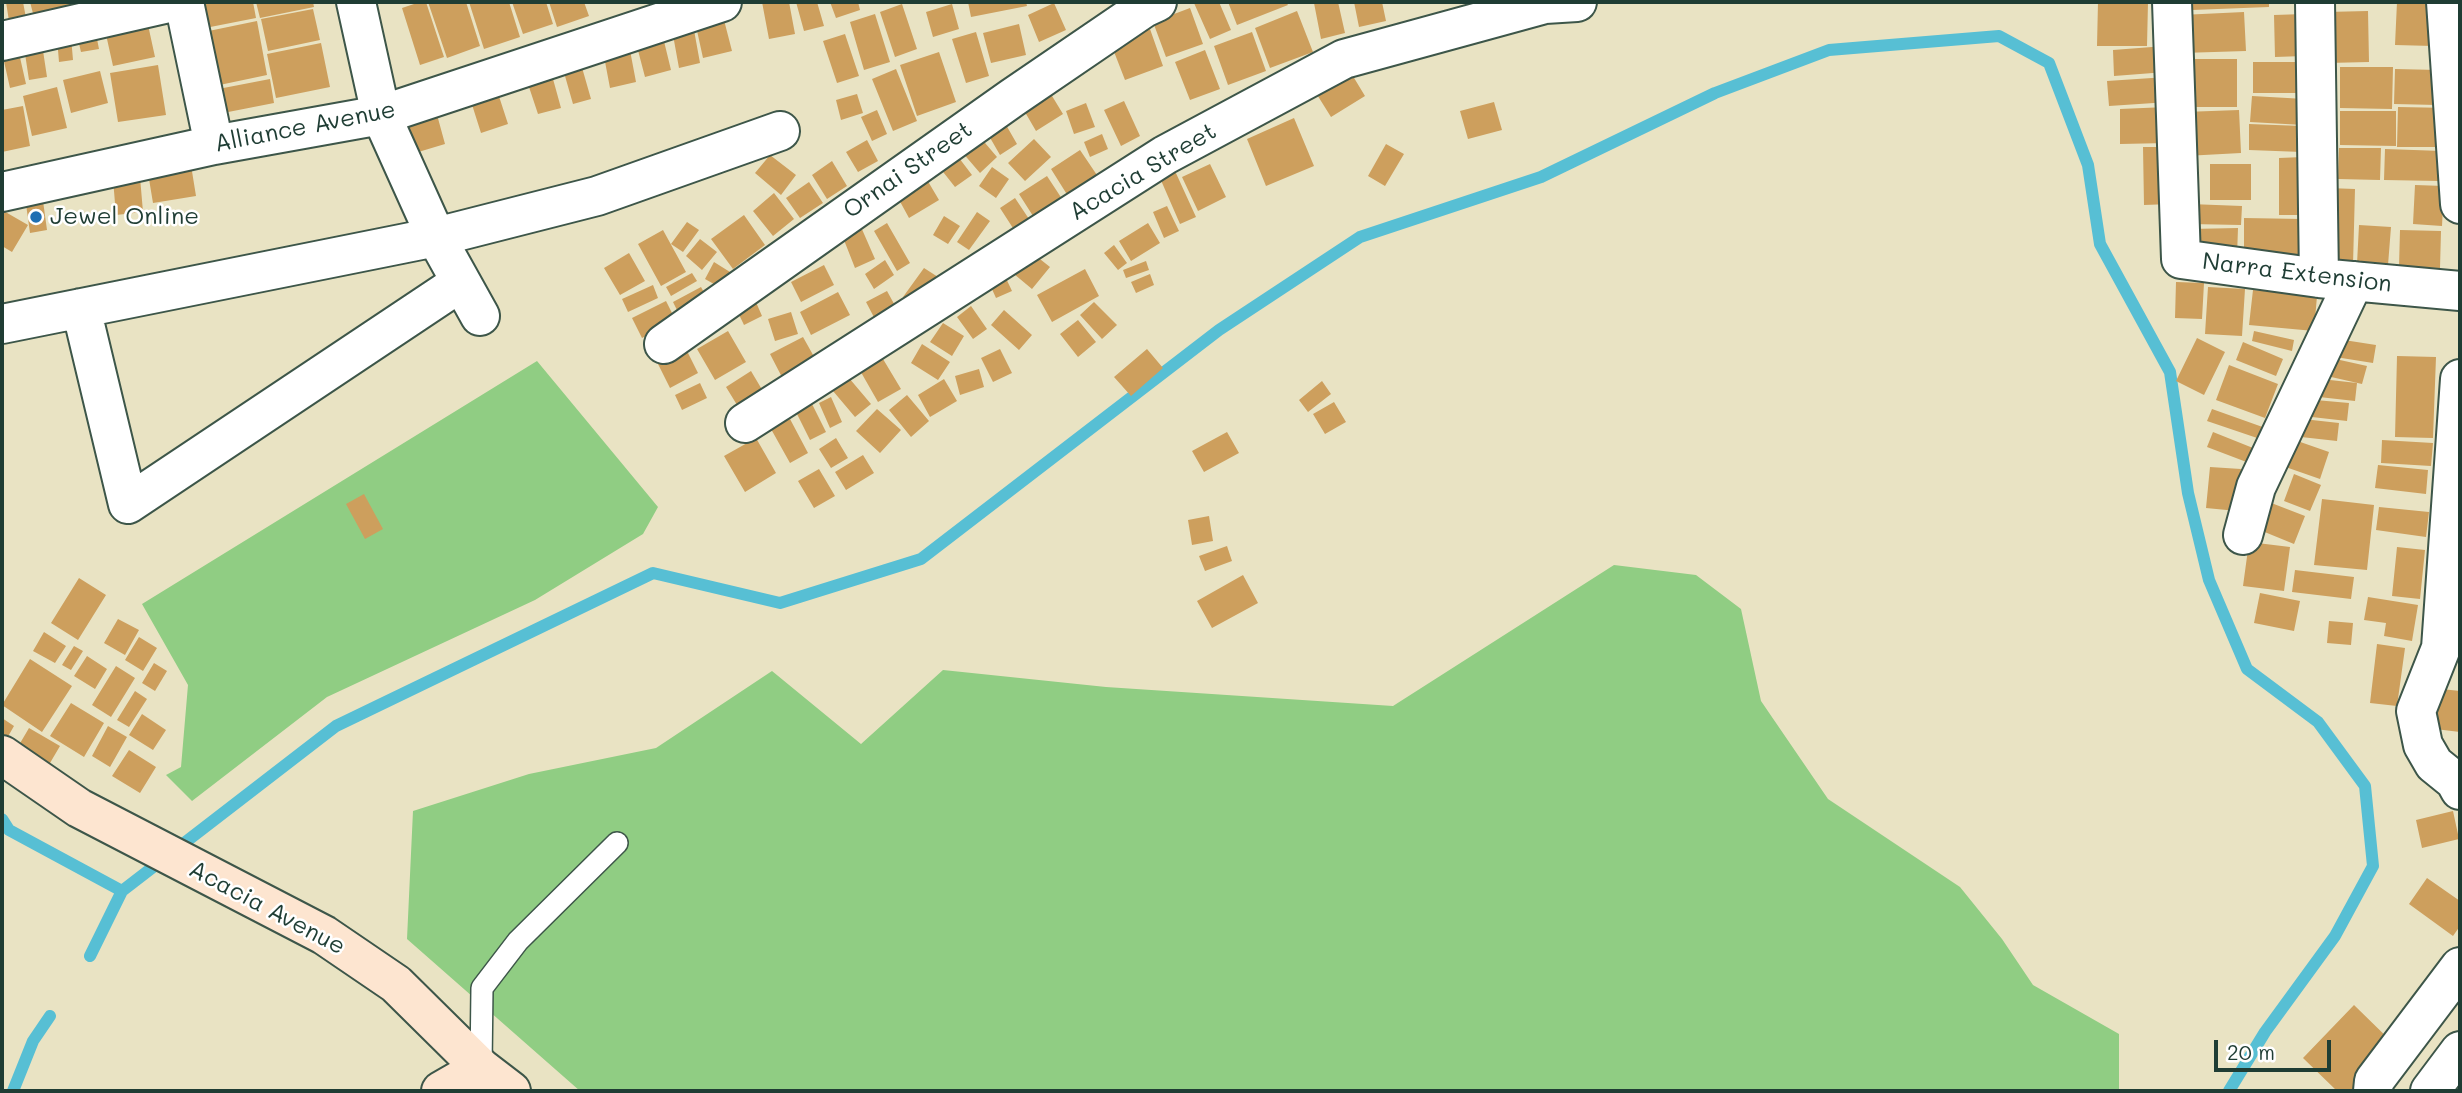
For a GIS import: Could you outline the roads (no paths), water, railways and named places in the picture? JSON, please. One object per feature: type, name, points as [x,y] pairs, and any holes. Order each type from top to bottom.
[{"type":"street","points":[[2,41],[173,2]]},
{"type":"street","points":[[184,2],[214,145]]},
{"type":"street","points":[[356,2],[381,115],[436,237],[480,316]]},
{"type":"street","name":"Alliance Avenue","points":[[3,184],[381,115],[722,2]]},
{"type":"street","name":"Ornai Street","points":[[664,344],[1012,98],[1144,8],[1157,2]]},
{"type":"street","name":"Acacia Street","points":[[745,423],[1165,155],[1344,59],[1545,4],[1577,2]]},
{"type":"street","name":"Narra Extension","points":[[2172,2],[2181,259],[2336,279],[2460,291]]},
{"type":"street","points":[[2244,535],[2256,487],[2336,279],[2315,2]]},
{"type":"street","points":[[2446,2],[2460,204]]},
{"type":"street","points":[[2,324],[436,237],[597,196],[780,131]]},
{"type":"street","points":[[81,308],[128,504],[461,282]]},
{"type":"street","points":[[2460,379],[2441,648],[2416,711],[2423,745],[2434,764],[2455,781],[2460,790]]},
{"type":"street","name":"Acacia Avenue","points":[[2,755],[79,808],[324,935],[396,984],[481,1068],[511,1091]]},
{"type":"street","points":[[2373,1091],[2374,1081],[2460,967]]},
{"type":"street","points":[[2430,1091],[2460,1051]]},
{"type":"street","points":[[441,1091],[481,1068]]},
{"type":"lane","points":[[481,1068],[482,988],[518,941],[617,843]]},
{"type":"waterway","points":[[2,819],[9,830],[122,891],[336,726],[653,573],[780,603],[921,559],[1219,330],[1360,237],[1541,177],[1715,93],[1829,50],[1999,36],[2049,63],[2088,165],[2100,244],[2170,372],[2188,493],[2209,580],[2247,669],[2318,722],[2365,786],[2373,866],[2335,936],[2265,1032],[2229,1091]]},
{"type":"waterway","points":[[90,956],[122,891]]},
{"type":"waterway","points":[[13,1091],[33,1041],[50,1016]]},
{"type":"place","name":"Jewel Online","points":[[36,217]]}]
